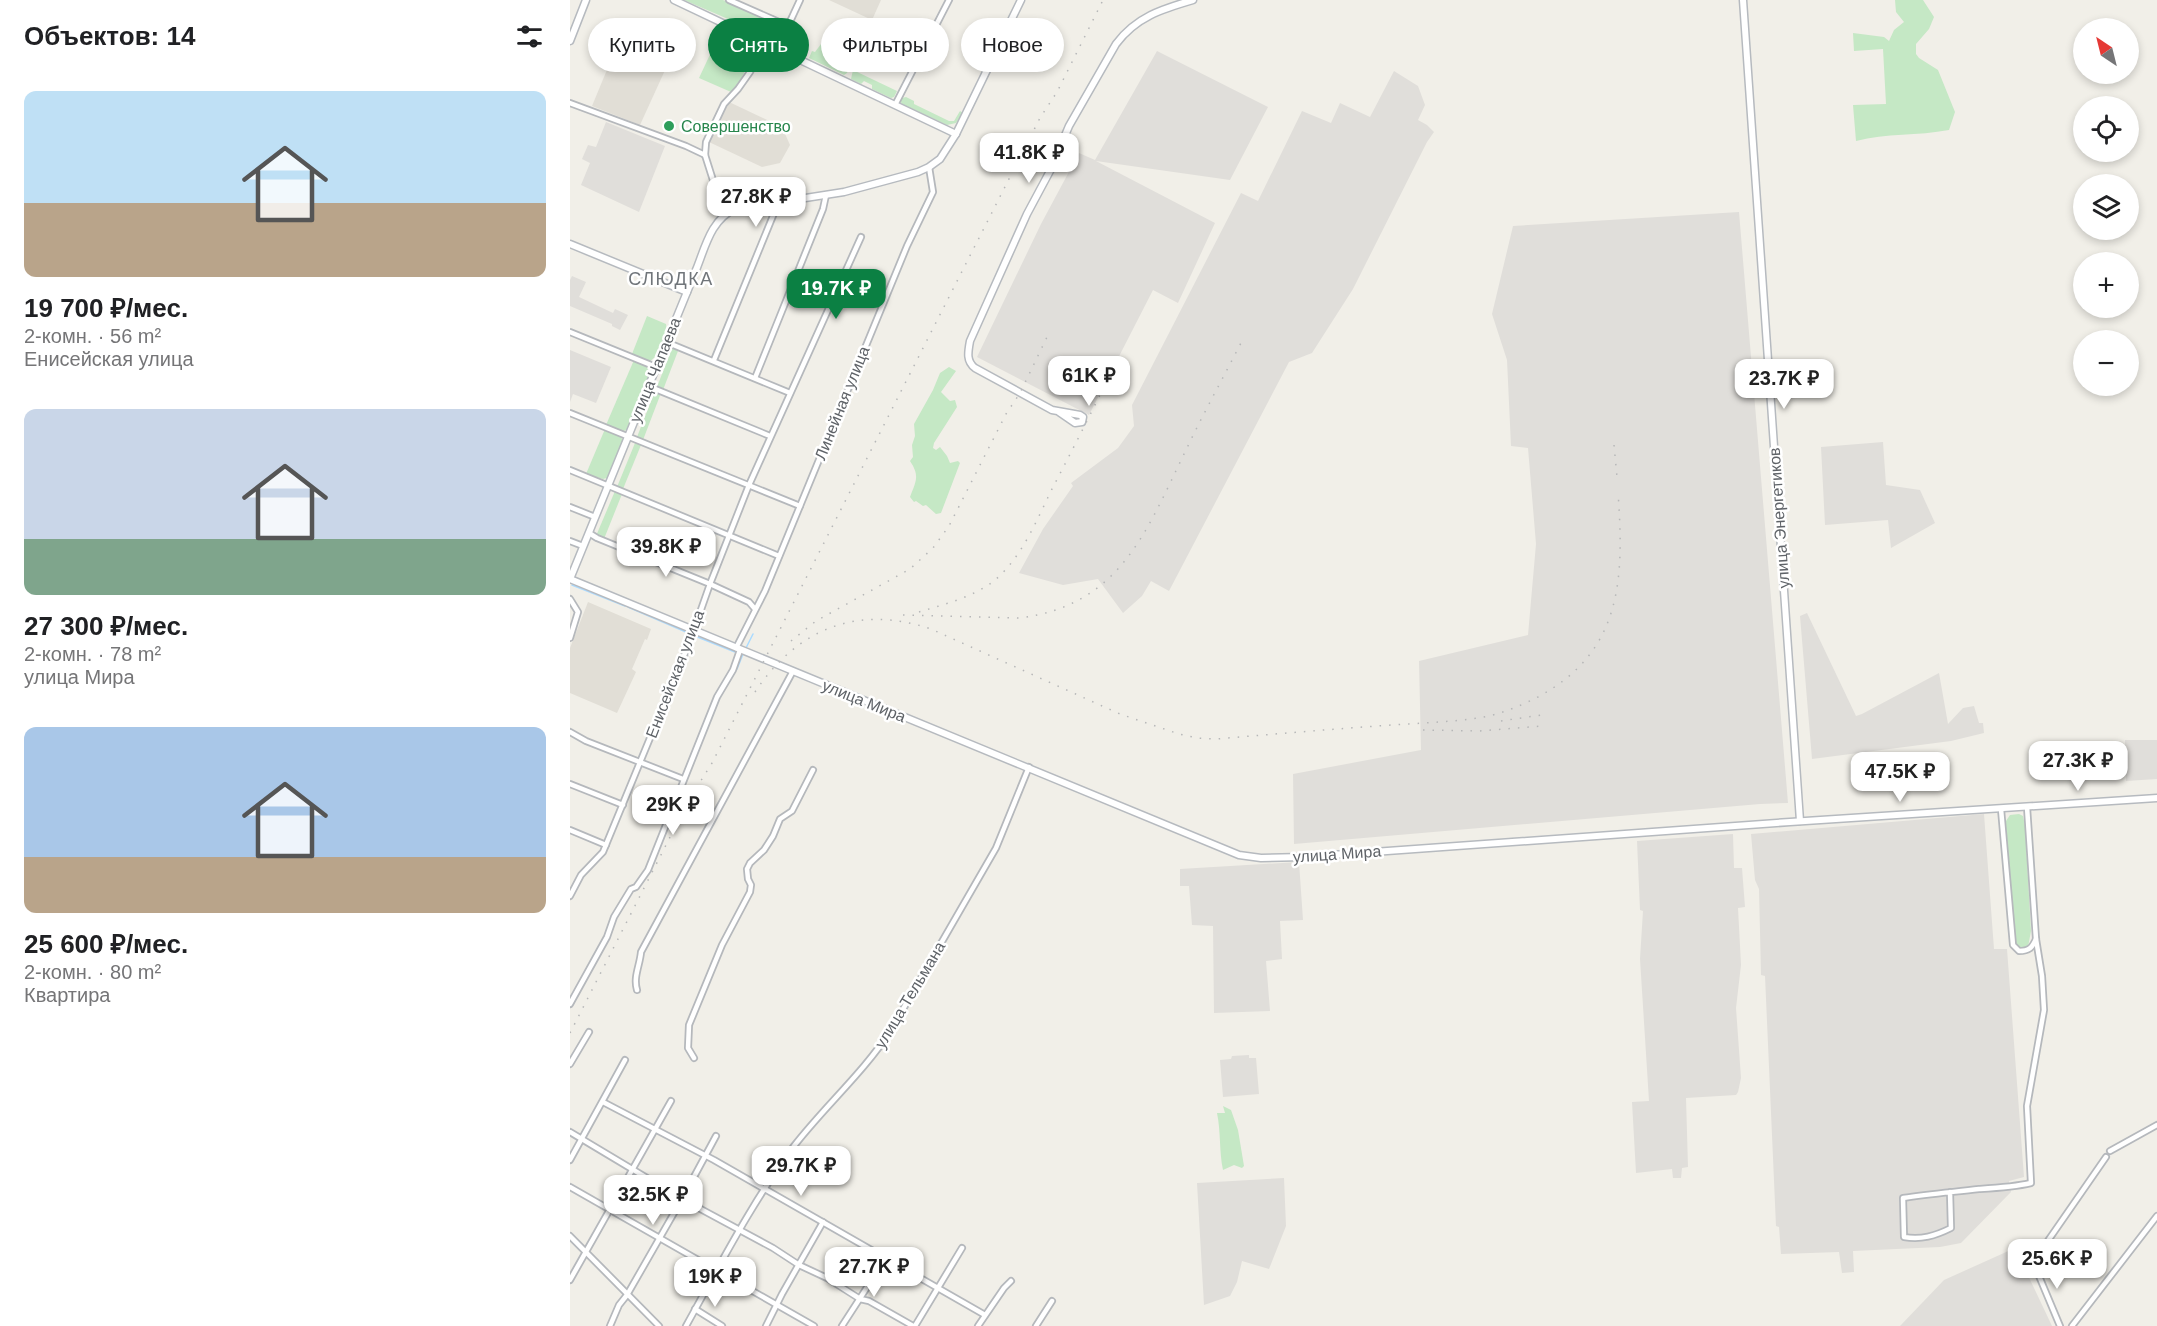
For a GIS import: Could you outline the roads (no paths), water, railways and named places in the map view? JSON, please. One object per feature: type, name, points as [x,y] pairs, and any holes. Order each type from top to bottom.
[{"type":"main road","points":[[570,41],[586,0]]},
{"type":"main road","points":[[674,0],[712,18]]},
{"type":"main road","points":[[724,214],[744,206],[862,188],[929,167],[940,159],[956,134],[1021,0]]},
{"type":"main road","points":[[1059,412],[971,365],[968,353],[970,341],[1027,214],[1070,126],[1116,44],[1126,32],[1147,16],[1193,0]]},
{"type":"main road","name":"улица Энергетиков","points":[[1743,0],[1800,821]]},
{"type":"main road","points":[[809,64],[956,134]]},
{"type":"main road","name":"улица Чапаева","points":[[570,579],[712,231],[724,214]]},
{"type":"main road","points":[[570,244],[687,292]]},
{"type":"main road","name":"улица Мира","points":[[570,579],[1239,855],[1261,858],[2157,798]]},
{"type":"street","points":[[729,0],[769,18]]},
{"type":"street","points":[[792,18],[800,0]]},
{"type":"street","points":[[895,105],[949,0]]},
{"type":"street","points":[[724,214],[705,155],[706,142],[724,104],[750,72]]},
{"type":"street","points":[[570,103],[705,155]]},
{"type":"street","name":"Линейная улица","points":[[570,1004],[607,937],[614,917],[632,889],[648,870],[717,697],[733,670],[738,649],[765,591],[907,246],[933,192],[929,167]]},
{"type":"street","points":[[755,378],[823,209],[826,195]]},
{"type":"street","points":[[714,360],[777,202]]},
{"type":"street","name":"Енисейская улица","points":[[570,896],[581,875],[602,854],[606,845],[693,631],[749,485],[861,237]]},
{"type":"street","points":[[570,332],[656,367]]},
{"type":"street","points":[[666,342],[790,393]]},
{"type":"street","points":[[648,386],[770,436]]},
{"type":"street","points":[[570,413],[800,506]]},
{"type":"street","points":[[570,470],[779,556]]},
{"type":"street","points":[[570,507],[595,518]]},
{"type":"street","points":[[589,533],[710,584],[749,602],[755,609]]},
{"type":"street","points":[[570,541],[583,546]]},
{"type":"street","points":[[570,599],[577,609],[578,617],[570,638]]},
{"type":"street","points":[[637,990],[635,982],[641,952],[793,671]]},
{"type":"street","points":[[570,732],[586,741],[683,779]]},
{"type":"street","name":"улица Тельмана","points":[[686,1326],[740,1230],[796,1144],[878,1049],[891,1030],[996,848],[1029,767]]},
{"type":"street","points":[[694,1058],[688,1048],[689,1025],[723,945],[750,892],[751,885],[747,869],[750,862],[764,850],[780,819],[792,811],[813,771]]},
{"type":"street","points":[[570,784],[623,806]]},
{"type":"street","points":[[1950,1192],[1951,1228],[1936,1236],[1915,1239],[1904,1237],[1903,1198],[1950,1192],[2031,1183],[2027,1106],[2044,1010],[2042,976],[2036,939],[2027,807]]},
{"type":"street","points":[[2001,808],[2013,945],[2019,951],[2027,951],[2036,939]]},
{"type":"street","points":[[570,830],[606,845]]},
{"type":"street","points":[[570,1064],[589,1032]]},
{"type":"street","points":[[570,1160],[625,1060]]},
{"type":"street","points":[[570,1280],[671,1101]]},
{"type":"street","points":[[603,1102],[823,1222],[986,1315]]},
{"type":"street","points":[[2110,1151],[2157,1125]]},
{"type":"street","points":[[570,1132],[682,1199],[827,1278],[860,1299],[869,1301],[914,1326],[962,1248]]},
{"type":"street","points":[[610,1326],[619,1305],[627,1295],[716,1136]]},
{"type":"street","points":[[2060,1326],[2039,1276],[2036,1258],[2106,1157]]},
{"type":"street","points":[[570,1187],[814,1326]]},
{"type":"street","points":[[2072,1326],[2157,1216]]},
{"type":"street","points":[[766,1326],[823,1222]]},
{"type":"street","points":[[570,1236],[659,1326]]},
{"type":"street","points":[[842,1326],[886,1258]]},
{"type":"street","points":[[978,1326],[1011,1281]]},
{"type":"street","points":[[1036,1326],[1052,1300]]},
{"type":"street","points":[[695,1309],[723,1326]]},
{"type":"waterway","points":[[572,585],[625,606]]},
{"type":"waterway","points":[[628,607],[686,632]]},
{"type":"waterway","points":[[746,648],[753,634]]},
{"type":"waterway","points":[[695,636],[735,652]]},
{"type":"waterway","points":[[737,669],[743,654]]},
{"type":"railway","points":[[570,1033],[690,798],[712,763],[1040,118],[1057,92],[1103,0]]},
{"type":"railway","points":[[791,641],[816,621],[910,569],[933,548],[949,526],[1006,414],[1020,393],[1048,335]]},
{"type":"railway","points":[[903,615],[1020,618],[1054,610],[1082,598],[1106,581],[1125,560],[1157,510],[1242,341]]},
{"type":"railway","points":[[919,612],[978,591],[995,580],[1014,560],[1035,524],[1111,373]]},
{"type":"railway","points":[[1614,445],[1617,477]]},
{"type":"railway","points":[[755,692],[790,652],[810,638],[854,621],[878,619],[904,622],[931,629],[1120,714],[1197,738],[1216,739],[1486,717],[1538,697],[1566,679],[1587,658],[1602,635],[1612,610],[1618,583],[1620,554],[1618,492]]},
{"type":"railway","points":[[1501,721],[1548,714]]},
{"type":"railway","points":[[1423,730],[1479,731],[1543,726]]},
{"type":"place","name":"Совершенство","points":[[669,126]]},
{"type":"district","name":"СЛЮДКА","points":[[671,279]]}]
